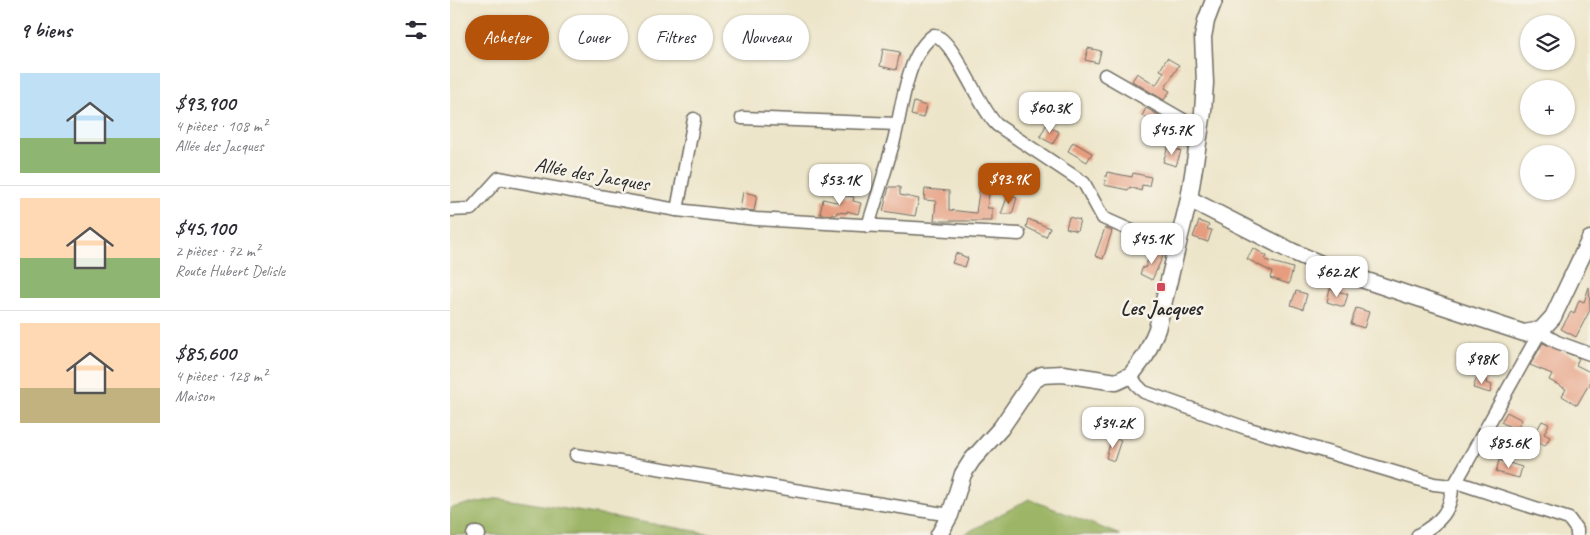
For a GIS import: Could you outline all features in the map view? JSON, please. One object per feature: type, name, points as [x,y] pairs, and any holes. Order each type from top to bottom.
[{"type":"main road","points":[[939,535],[950,515],[963,474],[972,460],[1001,428],[1033,381],[1042,375],[1063,374],[1116,382],[1131,376],[1146,355],[1157,329],[1189,199],[1205,83],[1203,37],[1214,0]]},
{"type":"main road","points":[[1189,199],[1291,251],[1337,271],[1524,333],[1541,331],[1553,317],[1590,239]]},
{"type":"street","points":[[868,226],[897,124],[900,104],[918,53],[922,45],[934,35],[940,36],[950,46],[986,113],[997,124],[1084,183],[1103,218],[1177,251]]},
{"type":"street","points":[[1105,75],[1200,129]]},
{"type":"street","points":[[742,118],[897,124]]},
{"type":"street","points":[[677,210],[694,119]]},
{"type":"street","name":"Allée des Jacques","points":[[450,210],[471,209],[499,178],[677,210],[756,219],[868,226],[964,229],[991,234],[1020,234]]},
{"type":"street","points":[[1418,535],[1438,522],[1449,508],[1454,484],[1541,331],[1589,354]]},
{"type":"street","points":[[1131,376],[1144,392],[1246,428],[1434,484],[1454,484],[1569,519],[1577,530],[1577,535]]},
{"type":"street","points":[[576,454],[950,515]]},
{"type":"green space","points":[[500,498],[719,535],[450,535],[450,508]]},
{"type":"green space","points":[[1029,499],[1120,535],[963,535]]},
{"type":"building","points":[[1088,48],[1101,51],[1098,63],[1085,60]]},
{"type":"building","points":[[883,49],[900,52],[896,70],[880,66]]},
{"type":"building","points":[[1167,58],[1179,65],[1165,88],[1170,91],[1164,100],[1132,81],[1137,73],[1156,85],[1164,72],[1160,70]]},
{"type":"building","points":[[914,102],[926,106],[923,118],[911,115]]},
{"type":"building","points":[[1146,108],[1160,116],[1155,124],[1142,116]]},
{"type":"building","points":[[1046,125],[1059,132],[1053,144],[1040,137]]},
{"type":"building","points":[[1073,142],[1092,153],[1087,162],[1068,151]]},
{"type":"building","points":[[1168,147],[1181,151],[1176,166],[1163,162]]},
{"type":"building","points":[[1107,172],[1132,177],[1133,173],[1151,177],[1149,186],[1142,185],[1141,191],[1130,187],[1128,190],[1104,185]]},
{"type":"building","points":[[980,185],[990,186],[987,208],[992,208],[992,221],[934,221],[936,201],[924,200],[925,189],[949,191],[949,210],[976,213]]},
{"type":"building","points":[[889,187],[900,187],[900,195],[919,199],[915,216],[883,211]]},
{"type":"building","points":[[743,192],[757,195],[754,211],[740,209]]},
{"type":"building","points":[[840,195],[854,197],[853,201],[861,203],[858,214],[847,211],[847,213],[837,212],[836,215],[820,214],[823,199],[840,203]]},
{"type":"building","points":[[1008,195],[1017,198],[1012,214],[1001,214]]},
{"type":"building","points":[[1069,217],[1080,220],[1077,231],[1066,228]]},
{"type":"building","points":[[1028,219],[1050,228],[1046,237],[1026,227]]},
{"type":"building","points":[[1199,221],[1209,225],[1207,229],[1212,230],[1208,242],[1193,237]]},
{"type":"building","points":[[1105,228],[1112,231],[1103,259],[1095,256]]},
{"type":"building","points":[[1253,248],[1267,256],[1265,260],[1293,268],[1289,284],[1270,278],[1272,272],[1247,259]]},
{"type":"building","points":[[1152,249],[1164,254],[1152,280],[1140,274],[1143,267],[1145,268]]},
{"type":"building","points":[[956,253],[968,258],[965,267],[952,263]]},
{"type":"building","points":[[1589,287],[1590,310],[1576,337],[1561,329],[1571,312],[1574,314],[1579,300],[1584,302]]},
{"type":"building","points":[[1330,289],[1348,294],[1344,307],[1327,302]]},
{"type":"building","points":[[1296,291],[1307,294],[1303,309],[1291,305]]},
{"type":"building","points":[[1356,308],[1369,312],[1364,328],[1351,324]]},
{"type":"building","points":[[1543,343],[1579,358],[1576,365],[1590,372],[1590,387],[1588,386],[1577,405],[1562,396],[1566,389],[1549,380],[1552,374],[1530,365]]},
{"type":"building","points":[[1477,377],[1487,380],[1486,383],[1492,385],[1490,393],[1473,388]]},
{"type":"building","points":[[1507,412],[1522,420],[1516,430],[1501,422]]},
{"type":"building","points":[[1542,421],[1549,424],[1544,434],[1550,437],[1545,446],[1532,439]]},
{"type":"building","points":[[1112,437],[1121,440],[1114,461],[1106,458]]},
{"type":"building","points":[[1499,460],[1522,467],[1519,478],[1496,472]]},
{"type":"place","name":"Les Jacques","points":[[1161,287]]}]
